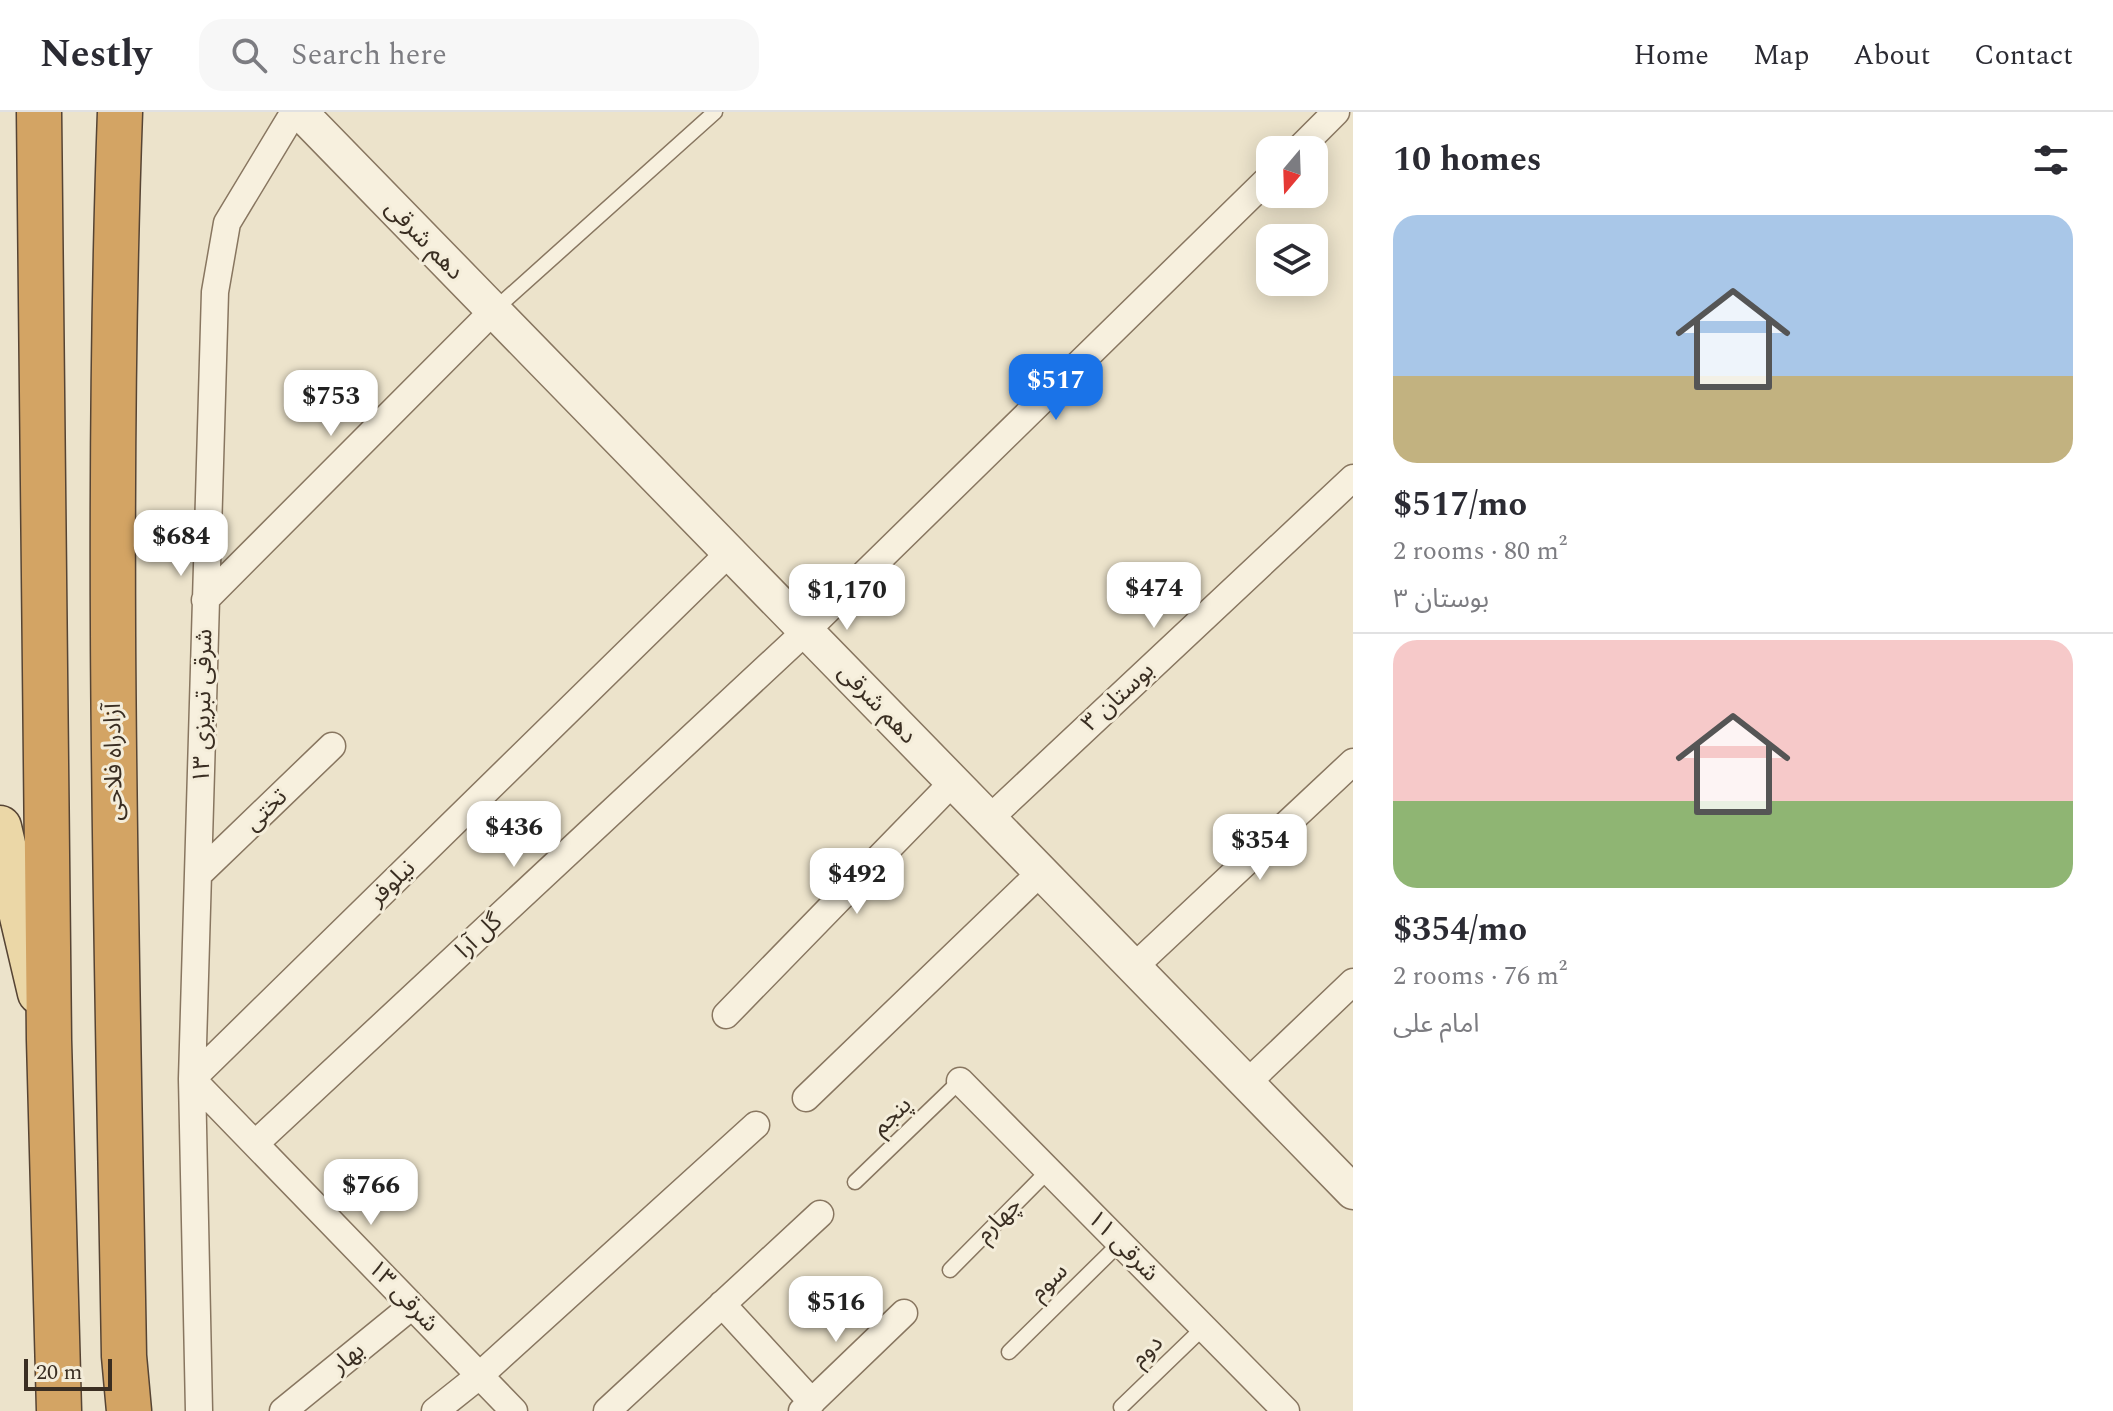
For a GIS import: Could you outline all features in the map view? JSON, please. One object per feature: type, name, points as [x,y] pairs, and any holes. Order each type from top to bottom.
[{"type":"highway","points":[[39,112],[49,1040],[59,1411]]},
{"type":"highway","name":"آزادراه فلاحی","points":[[120,112],[113,288],[113,711],[124,1356],[129,1411]]},
{"type":"main road","points":[[0,827],[49,1040]]},
{"type":"street","name":"دهم شرقی","points":[[297,112],[1247,1083],[1350,1182]]},
{"type":"street","name":"۱۳ شرقی تبریزی","points":[[199,1411],[192,1079],[215,292],[227,223],[297,112]]},
{"type":"street","points":[[1312,136],[1336,112]]},
{"type":"street","name":"گل آرا","points":[[256,1143],[806,631],[1256,191]]},
{"type":"street","points":[[205,600],[493,311]]},
{"type":"street","name":"بوستان ۳","points":[[989,819],[1353,478]]},
{"type":"street","name":"نیلوفر","points":[[192,1079],[729,553]]},
{"type":"street","name":"تختی","points":[[199,874],[332,746]]},
{"type":"street","points":[[1134,967],[1353,762]]},
{"type":"street","points":[[726,1015],[953,782]]},
{"type":"street","points":[[806,1098],[1041,872]]},
{"type":"street","points":[[1247,1083],[1353,982]]},
{"type":"street","name":"۱۳ شرقی","points":[[192,1079],[514,1411]]},
{"type":"street","name":"۱۱ شرقی","points":[[960,1081],[1286,1411]]},
{"type":"street","points":[[435,1411],[479,1376],[756,1125]]},
{"type":"street","points":[[607,1411],[820,1214]]},
{"type":"street","points":[[722,1304],[807,1406],[904,1313]]},
{"type":"street","name":"بهار","points":[[283,1411],[412,1306]]},
{"type":"lane","points":[[493,311],[715,112]]},
{"type":"lane","name":"پنجم","points":[[855,1182],[960,1081]]},
{"type":"lane","name":"چهارم","points":[[950,1270],[1048,1171]]},
{"type":"lane","name":"سوم","points":[[1009,1352],[1120,1243]]},
{"type":"lane","name":"دوم","points":[[1121,1407],[1203,1328]]}]
